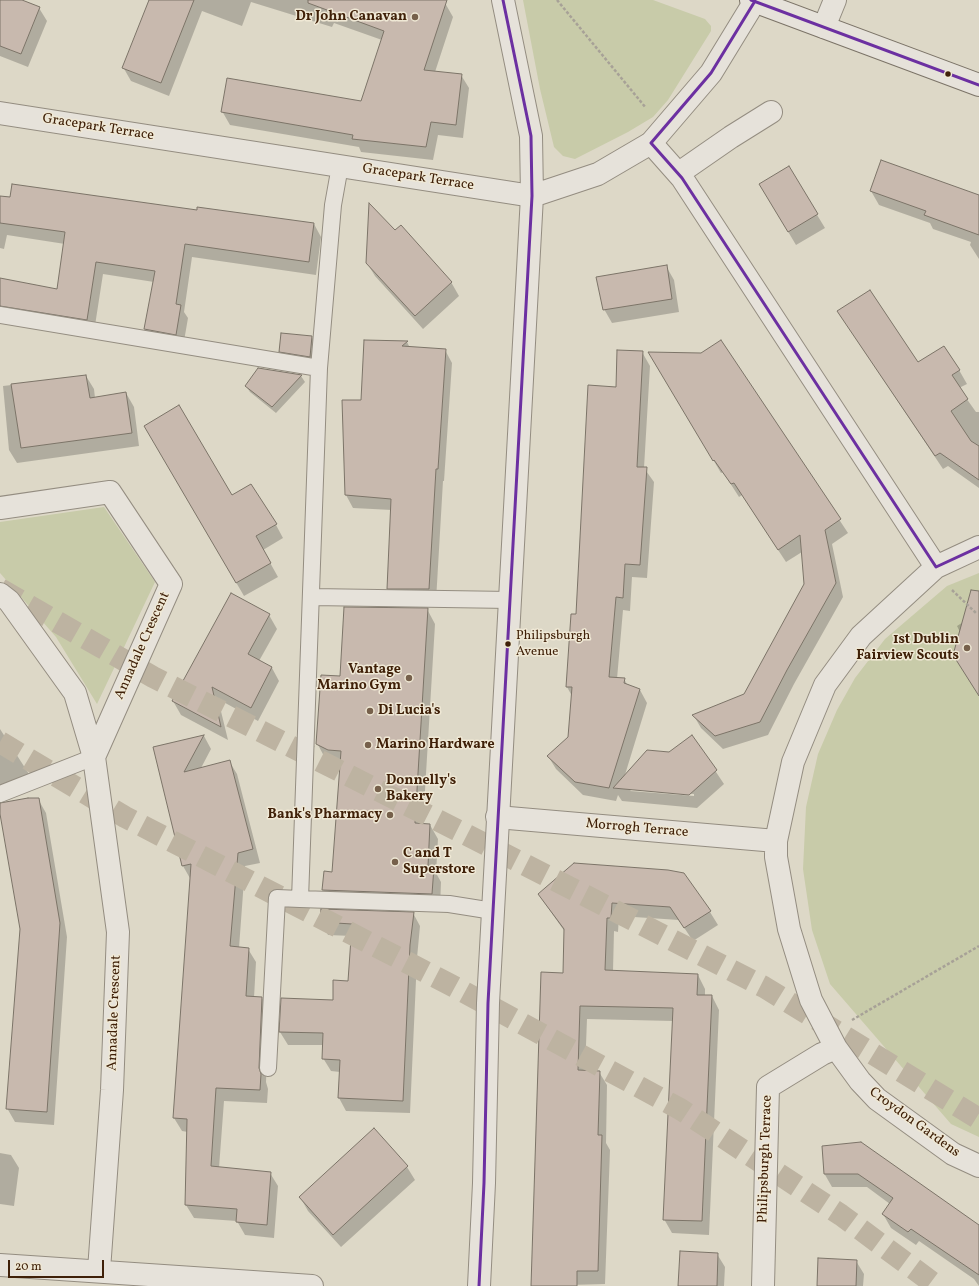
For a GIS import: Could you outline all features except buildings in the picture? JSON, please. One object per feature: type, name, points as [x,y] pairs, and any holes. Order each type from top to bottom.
[{"type":"street","points":[[479,1286],[484,1183],[488,1003],[497,816],[532,196],[531,136],[503,0]]},
{"type":"street","points":[[754,0],[979,85]]},
{"type":"street","name":"Gracepark Terrace","points":[[0,113],[532,196],[598,174],[657,136],[711,73],[754,0]]},
{"type":"street","points":[[824,27],[835,0]]},
{"type":"street","points":[[679,173],[731,136],[771,112]]},
{"type":"street","points":[[657,136],[679,173],[936,567]]},
{"type":"street","name":"Annadale Crescent","points":[[0,508],[110,492],[171,584],[94,757]]},
{"type":"street","name":"Croydon Gardens","points":[[979,547],[936,567],[861,636],[825,685],[793,762],[776,840],[776,857],[789,929],[811,1000],[832,1042],[860,1081],[877,1099],[953,1154],[979,1166]]},
{"type":"street","name":"Annadale Crescent","points":[[0,594],[9,601],[75,693],[94,757],[118,932],[112,1090],[100,1270]]},
{"type":"street","name":"Morrogh Terrace","points":[[497,816],[776,840]]},
{"type":"street","name":"Philipsburgh Terrace","points":[[763,1286],[768,1087],[822,1054],[832,1042]]},
{"type":"street","points":[[0,1264],[312,1286]]},
{"type":"lane","points":[[300,899],[319,368],[333,205],[340,166]]},
{"type":"lane","points":[[0,315],[319,368]]},
{"type":"lane","points":[[312,596],[510,600]]},
{"type":"lane","points":[[0,794],[94,757]]},
{"type":"lane","points":[[268,1068],[277,898],[449,904],[493,911]]},
{"type":"path","points":[[557,0],[657,136]]},
{"type":"path","points":[[832,1042],[865,1012],[979,946]]},
{"type":"green space","points":[[523,0],[653,0],[705,19],[711,26],[711,31],[668,100],[653,117],[628,132],[575,159],[563,156],[554,147],[540,89]]},
{"type":"green space","points":[[104,507],[155,582],[97,704],[56,637],[0,573],[0,522]]},
{"type":"green space","points":[[979,573],[979,1137],[951,1124],[830,984],[812,930],[803,869],[806,807],[818,754],[837,710],[855,678],[885,639],[947,586]]},
{"type":"tunnel","points":[[0,589],[153,677],[764,987],[979,1119]]},
{"type":"tunnel","points":[[0,742],[125,817],[449,984],[680,1109],[841,1215],[937,1286]]},
{"type":"transit line","points":[[479,1286],[484,1183],[488,1003],[532,196],[531,136],[503,0]]},
{"type":"transit line","points":[[751,0],[979,85]]},
{"type":"transit line","points":[[755,1],[711,73],[651,143],[682,178],[936,567],[979,547]]},
{"type":"place","name":"Dr John Canavan","points":[[415,17]]},
{"type":"place","name":"Philipsburgh Avenue","points":[[508,644]]},
{"type":"place","name":"1st Dublin Fairview Scouts","points":[[967,648]]},
{"type":"place","name":"Vantage Marino Gym","points":[[409,678]]},
{"type":"place","name":"Di Lucia's","points":[[370,711]]},
{"type":"place","name":"Marino Hardware","points":[[368,745]]},
{"type":"place","name":"Donnelly's Bakery","points":[[378,789]]},
{"type":"place","name":"Bank's Pharmacy","points":[[390,815]]},
{"type":"place","name":"C and T Superstore","points":[[395,862]]}]
